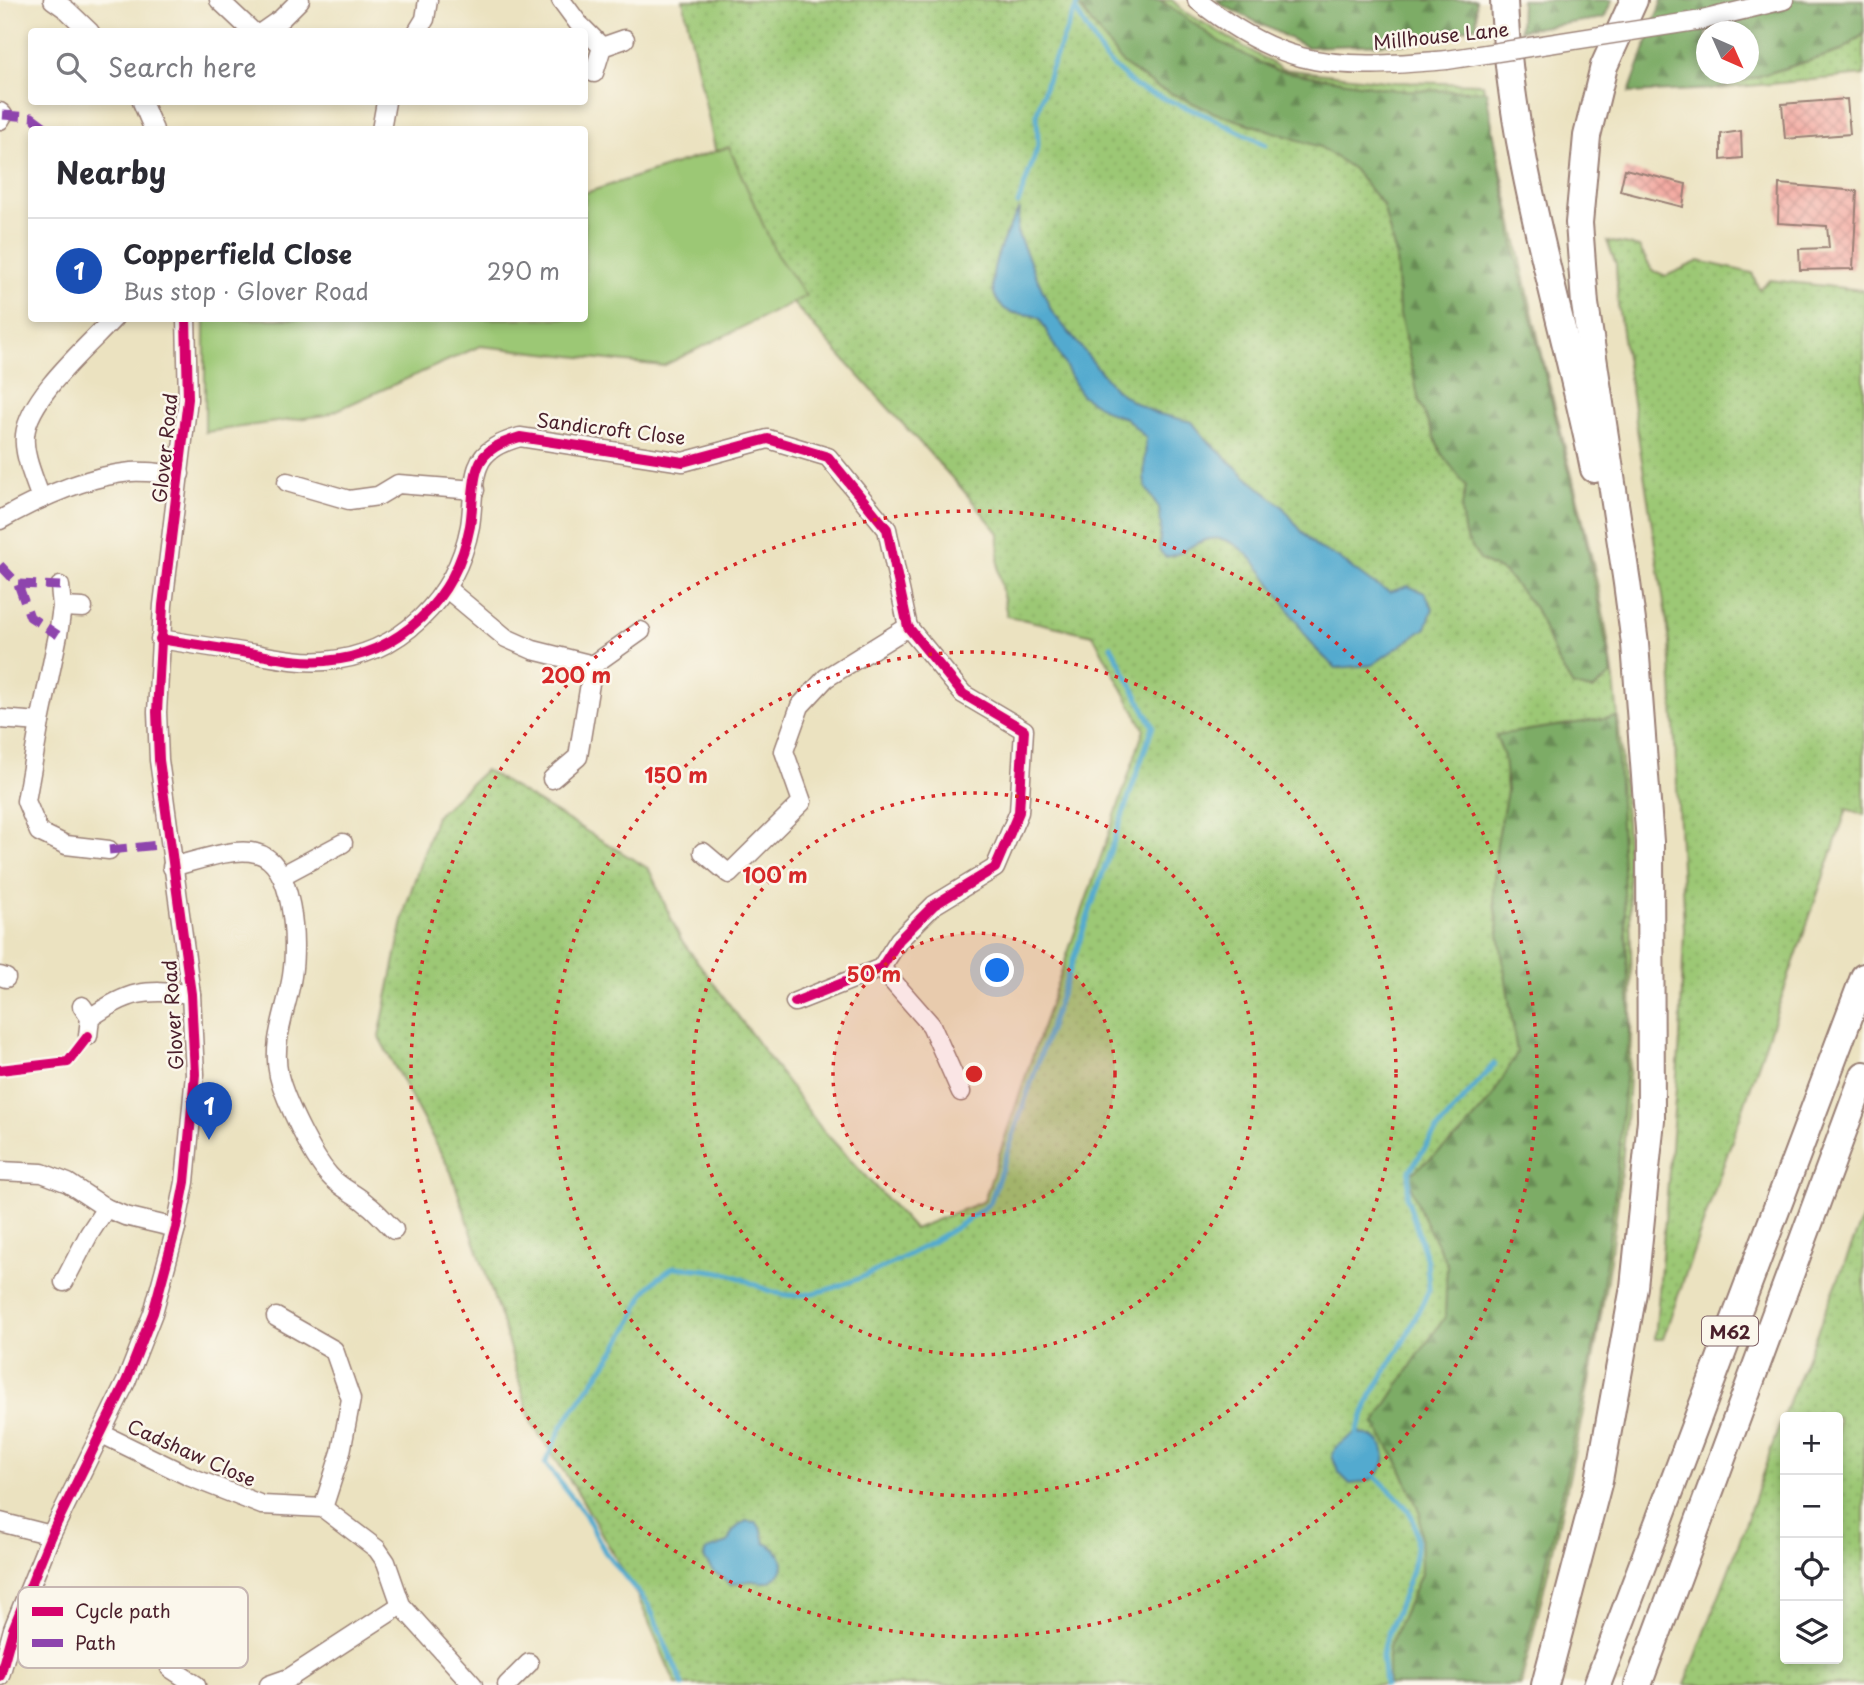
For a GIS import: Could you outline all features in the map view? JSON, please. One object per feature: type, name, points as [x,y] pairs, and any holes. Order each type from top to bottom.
[{"type":"highway","points":[[1504,0],[1514,104],[1530,193],[1591,453],[1639,701]]},
{"type":"highway","points":[[1545,1685],[1601,1467],[1634,1287],[1651,1120],[1650,842],[1639,701],[1628,583],[1584,304],[1578,223],[1587,136],[1604,66],[1634,0]]},
{"type":"highway","name":"M62","points":[[1597,1685],[1864,977]]},
{"type":"highway","name":"M62","points":[[1638,1685],[1864,1075]]},
{"type":"street","points":[[53,0],[67,9],[86,28]]},
{"type":"street","points":[[219,0],[249,28]]},
{"type":"street","points":[[268,28],[300,0]]},
{"type":"street","points":[[419,28],[425,19],[428,0]]},
{"type":"street","points":[[561,0],[583,28]]},
{"type":"street","name":"Millhouse Lane","points":[[1197,0],[1227,23],[1301,57],[1356,64],[1400,64],[1447,60],[1702,20],[1784,0]]},
{"type":"street","points":[[588,33],[602,47]]},
{"type":"street","points":[[602,47],[625,39]]},
{"type":"street","points":[[594,73],[602,47]]},
{"type":"street","points":[[143,105],[152,126]]},
{"type":"street","points":[[382,126],[385,105]]},
{"type":"street","points":[[0,112],[3,115],[0,120]]},
{"type":"street","points":[[41,499],[26,447],[25,435],[29,424],[52,382],[110,322]]},
{"type":"street","name":"Glover Road","points":[[30,1587],[51,1535],[126,1382],[153,1313],[176,1228],[185,1182],[195,1074],[191,994],[159,760],[157,712],[160,639],[188,399],[186,322]]},
{"type":"street","name":"Sandicroft Close","points":[[160,639],[292,660],[324,661],[356,656],[407,632],[426,615],[446,589],[470,528],[478,467],[487,454],[501,443],[520,438],[683,462],[768,439],[828,457],[887,529],[908,626],[963,694],[1024,730],[1019,812],[995,867],[934,905],[898,940],[881,968]]},
{"type":"street","points":[[0,520],[41,499],[100,477],[132,472],[180,474]]},
{"type":"street","points":[[287,482],[349,500],[378,496],[398,484],[475,490]]},
{"type":"street","points":[[61,586],[58,635],[26,802],[39,832],[66,845],[109,850]]},
{"type":"street","points":[[446,589],[506,638],[533,650],[593,665]]},
{"type":"street","points":[[61,607],[83,608]]},
{"type":"street","points":[[703,852],[729,874],[802,802],[784,751],[800,706],[826,678],[908,626]]},
{"type":"street","points":[[552,779],[578,757],[593,665],[641,631]]},
{"type":"street","points":[[0,719],[40,722]]},
{"type":"street","points":[[283,875],[342,843]]},
{"type":"street","points":[[173,867],[238,852],[254,852],[265,856],[283,875],[288,890],[294,953],[292,978],[276,1052],[279,1076],[287,1099],[320,1163],[342,1188],[367,1203],[394,1230]]},
{"type":"street","points":[[795,1002],[881,968],[931,1025],[961,1092]]},
{"type":"street","points":[[88,1036],[86,1012],[138,993],[152,991],[191,994]]},
{"type":"street","points":[[0,1171],[42,1173],[68,1183],[106,1208],[125,1216],[176,1228]]},
{"type":"street","points":[[64,1282],[106,1208]]},
{"type":"street","points":[[276,1317],[334,1350],[351,1399],[341,1452],[323,1507],[377,1549],[386,1562],[401,1605],[473,1685]]},
{"type":"street","name":"Cadshaw Close","points":[[102,1434],[188,1476],[262,1505],[323,1507]]},
{"type":"street","points":[[0,1522],[51,1535]]},
{"type":"street","points":[[269,1685],[289,1678],[401,1605]]},
{"type":"street","name":"Glover Road","points":[[0,1676],[18,1617]]},
{"type":"street","points":[[507,1685],[529,1663]]},
{"type":"street","points":[[170,1668],[196,1685]]},
{"type":"green space","points":[[683,0],[1172,0],[1185,12],[1282,69],[1394,82],[1483,84],[1606,630],[1623,776],[1631,950],[1631,1037],[1616,1216],[1575,1452],[1521,1685],[676,1685],[638,1597],[580,1496],[531,1422],[502,1322],[451,1172],[379,1037],[406,906],[436,816],[485,770],[649,869],[680,938],[821,1128],[914,1229],[984,1201],[1144,729],[1093,635],[1007,616],[998,570],[999,533],[757,264],[729,214]]},
{"type":"green space","points":[[1074,0],[1160,0],[1220,42],[1275,70],[1395,90],[1486,91],[1516,257],[1586,541],[1612,674],[1593,690],[1573,686],[1557,660],[1535,608],[1505,573],[1480,560],[1465,536],[1461,511],[1466,486],[1441,453],[1419,401],[1399,310],[1396,257],[1383,205],[1353,169],[1320,147],[1215,113],[1157,87],[1123,64]]},
{"type":"green space","points":[[1217,0],[1476,0],[1477,26],[1411,43],[1307,47],[1222,5]]},
{"type":"green space","points":[[1521,0],[1612,0],[1604,18],[1520,30]]},
{"type":"green space","points":[[1662,0],[1864,0],[1864,34],[1841,51],[1759,76],[1759,21],[1696,21],[1696,84],[1733,84],[1717,89],[1629,93]]},
{"type":"green space","points":[[1864,34],[1864,75],[1717,89],[1733,84],[1759,84],[1759,76],[1841,51]]},
{"type":"green space","points":[[729,147],[776,254],[806,296],[663,366],[480,346],[326,415],[205,432],[205,322],[588,322],[588,192]]},
{"type":"green space","points":[[1607,241],[1639,247],[1652,270],[1666,276],[1699,261],[1752,273],[1759,289],[1770,280],[1862,290],[1864,293],[1864,815],[1847,809],[1663,1339],[1655,1339],[1680,1039],[1684,929],[1670,642],[1618,306],[1616,264]]},
{"type":"green space","points":[[1616,717],[1630,1020],[1616,1186],[1597,1329],[1520,1677],[1518,1685],[1388,1685],[1388,1649],[1421,1574],[1420,1513],[1398,1462],[1374,1424],[1445,1317],[1447,1263],[1425,1222],[1407,1177],[1460,1135],[1491,1099],[1517,1053],[1493,894],[1497,843],[1507,791],[1504,757],[1496,735]]},
{"type":"green space","points":[[1864,1215],[1864,1685],[1685,1685],[1780,1424],[1780,1664],[1843,1664],[1843,1412],[1785,1412]]},
{"type":"water","points":[[1019,209],[1017,232],[1052,312],[1115,389],[1155,413],[1192,422],[1244,475],[1282,506],[1317,547],[1390,592],[1408,586],[1425,593],[1433,608],[1426,628],[1372,665],[1336,668],[1318,652],[1261,570],[1234,544],[1221,539],[1205,540],[1165,557],[1159,550],[1159,508],[1146,488],[1144,479],[1146,438],[1126,418],[1112,414],[1081,395],[1040,319],[1008,311],[998,302],[993,290],[996,262],[1000,247]]},
{"type":"water","points":[[1357,1432],[1378,1441],[1384,1451],[1384,1458],[1381,1470],[1372,1479],[1350,1484],[1339,1473],[1332,1456],[1336,1447]]},
{"type":"water","points":[[746,1521],[756,1522],[762,1530],[765,1543],[780,1555],[783,1566],[777,1577],[768,1582],[730,1584],[712,1570],[704,1558],[707,1550],[728,1543],[734,1530]]},
{"type":"building","points":[[1847,99],[1850,134],[1785,139],[1782,104]]},
{"type":"building","points":[[1741,131],[1742,158],[1721,160],[1721,134]]},
{"type":"building","points":[[1625,169],[1686,184],[1683,207],[1620,191]]},
{"type":"building","points":[[1779,184],[1857,191],[1853,269],[1800,270],[1799,249],[1829,248],[1827,226],[1778,223]]},
{"type":"waterway","points":[[1018,204],[1038,146],[1037,113],[1050,71],[1079,0]]},
{"type":"waterway","points":[[1076,11],[1105,59],[1136,87],[1210,117],[1266,145]]},
{"type":"waterway","points":[[683,1685],[649,1606],[605,1552],[585,1514],[545,1463],[562,1426],[613,1353],[633,1319],[644,1293],[674,1267],[725,1273],[780,1294],[809,1294],[863,1277],[893,1263],[949,1232],[990,1203],[1153,726],[1111,646]]},
{"type":"waterway","points":[[1357,1432],[1371,1395],[1406,1337],[1429,1290],[1427,1261],[1407,1197],[1410,1170],[1437,1130],[1494,1064]]},
{"type":"waterway","points":[[1375,1476],[1405,1506],[1416,1531],[1413,1564],[1384,1644],[1382,1656],[1385,1685]]},
{"type":"marked path","points":[[3,115],[32,117],[44,126]]},
{"type":"marked path","points":[[0,565],[18,584],[30,617],[58,635]]},
{"type":"marked path","points":[[18,584],[60,586]]},
{"type":"marked path","points":[[109,850],[170,844]]},
{"type":"cycle path","points":[[30,1587],[51,1535],[126,1382],[153,1313],[176,1228],[185,1182],[195,1074],[191,994],[159,760],[157,712],[163,605],[188,399],[186,322]]},
{"type":"cycle path","points":[[160,639],[299,661],[325,661],[377,648],[420,619],[438,599],[463,553],[470,526],[476,473],[481,461],[495,447],[520,437],[683,462],[768,439],[828,457],[887,529],[908,627],[963,694],[1024,730],[1019,812],[995,868],[934,905],[899,940],[881,968],[795,1002]]},
{"type":"cycle path","points":[[0,1070],[68,1062],[88,1036]]},
{"type":"cycle path","points":[[0,1676],[18,1617]]},
{"type":"place","name":"Copperfield Close","points":[[209,1140]]}]
